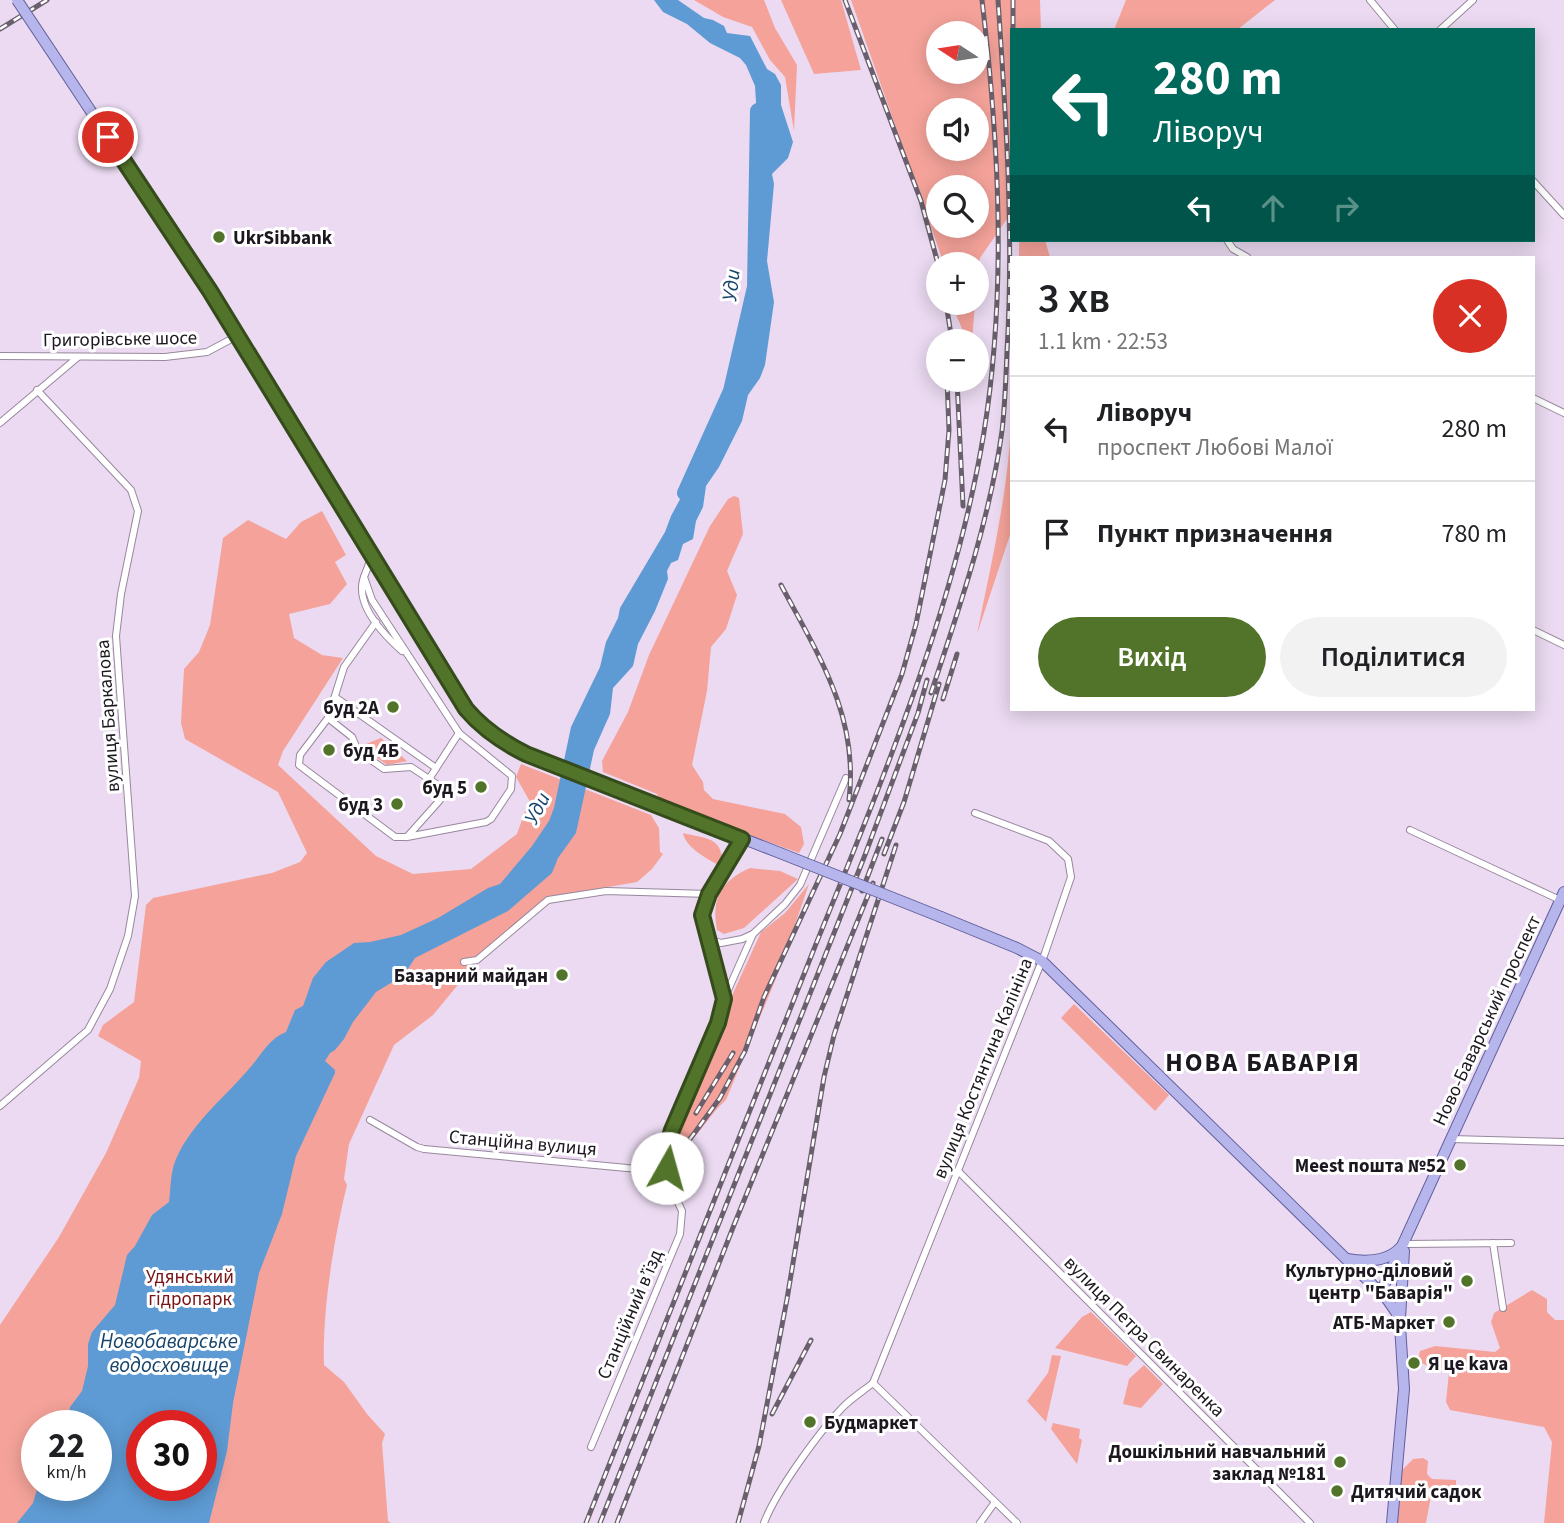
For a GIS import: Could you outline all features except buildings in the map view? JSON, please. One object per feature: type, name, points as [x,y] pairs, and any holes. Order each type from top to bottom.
[{"type":"main road","points":[[17,0],[237,335],[466,709],[498,739],[526,754],[941,917],[1042,961],[1381,1292],[1396,1312],[1400,1325]]},
{"type":"main road","name":"Ново-Баварський проспект","points":[[1381,1292],[1562,896]]},
{"type":"main road","points":[[1347,1259],[1360,1261],[1389,1257],[1404,1244]]},
{"type":"main road","points":[[1392,1523],[1404,1388],[1400,1325],[1404,1244]]},
{"type":"street","points":[[1370,0],[1393,28]]},
{"type":"street","points":[[1442,28],[1473,0]]},
{"type":"street","points":[[1535,183],[1564,215]]},
{"type":"street","points":[[1228,242],[1233,249],[1245,256]]},
{"type":"street","name":"Григорівське шосе","points":[[0,356],[165,357],[207,352],[237,335]]},
{"type":"street","points":[[0,423],[78,357]]},
{"type":"street","name":"вулиця Баркалова","points":[[0,1106],[88,1030],[110,989],[128,936],[135,896],[116,636],[138,504],[131,490],[37,390]]},
{"type":"street","points":[[1535,399],[1564,413]]},
{"type":"street","points":[[372,556],[361,585],[363,599],[376,622],[410,659]]},
{"type":"street","points":[[364,577],[372,600],[459,733],[512,776],[511,789],[491,819],[486,822],[395,837],[299,765],[300,754],[328,718],[344,667],[376,622]]},
{"type":"street","points":[[1535,631],[1564,645]]},
{"type":"street","points":[[335,697],[436,768]]},
{"type":"street","points":[[328,718],[352,737],[358,751],[384,769],[411,767],[441,787],[440,800],[407,837]]},
{"type":"street","points":[[429,779],[459,733]]},
{"type":"street","points":[[707,939],[721,943],[734,942],[752,934],[785,904],[800,885],[846,778]]},
{"type":"street","name":"вулиця Костянтина Калініна","points":[[873,1383],[1042,961],[1071,877],[1068,859],[1049,841],[975,813]]},
{"type":"street","points":[[1410,830],[1562,896]]},
{"type":"street","points":[[724,999],[702,915],[709,894],[742,839]]},
{"type":"street","points":[[464,962],[477,960],[548,900],[606,891],[709,894]]},
{"type":"street","points":[[673,1192],[649,1169],[668,1144],[752,934]]},
{"type":"street","name":"Станційна вулиця","points":[[370,1120],[424,1149],[649,1169]]},
{"type":"street","points":[[1451,1139],[1564,1142]]},
{"type":"street","name":"Станційний в’їзд","points":[[592,1447],[680,1234],[682,1211],[673,1192],[667,1168],[668,1144]]},
{"type":"street","name":"вулиця Петра Свинаренка","points":[[958,1171],[1310,1523]]},
{"type":"street","points":[[1493,1243],[1503,1308]]},
{"type":"street","points":[[1404,1244],[1511,1243]]},
{"type":"street","points":[[764,1523],[769,1509],[817,1439],[844,1406],[873,1383],[1017,1523]]},
{"type":"street","points":[[980,1523],[995,1502]]},
{"type":"green space","points":[[694,0],[764,0],[775,28],[797,65],[794,131],[785,77],[770,60],[752,27],[723,17]]},
{"type":"green space","points":[[781,0],[841,0],[861,70],[814,74]]},
{"type":"green space","points":[[851,0],[1040,0],[1041,28],[1010,28],[1010,214],[984,252],[940,252],[935,238],[989,238],[989,175],[926,175],[926,213]]},
{"type":"green space","points":[[1126,0],[1275,0],[1240,28],[1115,28]]},
{"type":"green space","points":[[1019,242],[1046,242],[1050,256],[1019,256]]},
{"type":"green space","points":[[956,315],[974,315],[973,329],[962,329]]},
{"type":"green space","points":[[1010,436],[1010,535],[977,634],[1003,502]]},
{"type":"green space","points":[[734,496],[739,498],[743,534],[727,571],[737,595],[726,629],[711,647],[707,691],[692,765],[703,782],[704,790],[713,799],[785,814],[801,827],[804,844],[799,853],[660,802],[657,794],[603,772],[602,761],[628,712],[649,655],[710,526],[728,499]]},
{"type":"green space","name":"Удянський гідропарк","points":[[322,511],[346,555],[335,562],[347,584],[330,604],[289,614],[294,638],[322,655],[343,658],[283,751],[278,765],[376,856],[413,874],[471,869],[517,834],[529,800],[516,777],[521,764],[651,815],[659,828],[660,852],[663,854],[652,869],[637,882],[545,898],[475,964],[433,1015],[394,1045],[349,1144],[344,1179],[347,1185],[333,1251],[327,1298],[324,1365],[344,1382],[385,1434],[382,1443],[388,1521],[391,1523],[0,1523],[0,1325],[59,1237],[106,1153],[139,1078],[141,1061],[98,1036],[103,1025],[134,1002],[146,905],[153,898],[272,873],[300,862],[307,853],[278,792],[185,739],[181,723],[184,669],[199,652],[210,625],[223,538],[248,520],[286,539],[301,522]]},
{"type":"green space","points":[[381,738],[407,761],[387,765],[361,746]]},
{"type":"green space","points":[[683,833],[715,843],[722,854],[721,866],[692,848]]},
{"type":"green space","points":[[750,868],[780,871],[798,879],[744,928],[724,934],[717,930],[716,909],[720,892],[732,879]]},
{"type":"green space","points":[[809,884],[779,971],[726,1100],[696,1136],[675,1153],[674,1141],[703,1076],[730,1000],[761,932],[785,913]]},
{"type":"green space","points":[[1074,1004],[1169,1095],[1155,1111],[1061,1018]]},
{"type":"green space","points":[[1532,1290],[1547,1299],[1547,1312],[1555,1320],[1564,1320],[1564,1523],[1544,1523],[1552,1442],[1544,1427],[1450,1410],[1446,1402],[1449,1372],[1425,1365],[1418,1360],[1420,1351],[1435,1346],[1495,1352],[1500,1348],[1491,1322],[1494,1313]]},
{"type":"green space","points":[[1091,1312],[1136,1356],[1127,1366],[1055,1348],[1082,1317]]},
{"type":"green space","points":[[1052,1355],[1061,1356],[1046,1422],[1027,1401],[1048,1373]]},
{"type":"green space","points":[[1144,1365],[1163,1384],[1141,1408],[1123,1404],[1129,1379]]},
{"type":"green space","points":[[1053,1423],[1080,1429],[1079,1438],[1082,1440],[1077,1464],[1051,1429]]},
{"type":"green space","points":[[1423,1458],[1428,1461],[1427,1474],[1432,1479],[1456,1480],[1456,1494],[1434,1493],[1431,1496],[1426,1523],[1394,1523],[1399,1473],[1413,1459]]},
{"type":"water","name":"Новобаварське водосховище","points":[[654,0],[678,0],[704,18],[724,26],[727,33],[750,36],[767,69],[775,74],[781,85],[781,105],[793,142],[788,158],[772,174],[774,184],[767,261],[774,302],[765,365],[748,395],[742,421],[719,467],[706,486],[693,539],[683,544],[678,560],[671,563],[667,571],[668,579],[655,611],[638,644],[633,666],[613,688],[610,714],[594,750],[576,833],[558,858],[552,873],[508,911],[415,958],[404,975],[376,992],[353,1022],[344,1039],[325,1061],[335,1073],[296,1156],[282,1214],[259,1273],[233,1403],[227,1451],[217,1491],[217,1410],[126,1410],[126,1501],[214,1501],[209,1523],[17,1523],[34,1501],[112,1501],[112,1410],[70,1410],[70,1407],[82,1391],[92,1332],[115,1305],[127,1255],[152,1215],[169,1202],[174,1164],[190,1134],[269,1043],[286,1032],[295,1010],[303,1006],[313,978],[326,962],[354,943],[401,935],[500,884],[549,821],[571,727],[600,667],[606,642],[620,608],[665,532],[708,447],[742,349],[753,305],[760,252],[760,166],[755,86],[740,58],[710,43],[687,24],[663,12]]},
{"type":"waterway","name":"Уди","points":[[685,493],[731,391],[755,287],[758,111]]},
{"type":"railway","points":[[0,29],[47,0]]},
{"type":"railway","points":[[845,0],[921,201],[935,252]]},
{"type":"railway","points":[[586,1523],[890,759],[955,564],[984,432],[996,324],[996,162],[982,0]]},
{"type":"railway","points":[[931,693],[982,530],[997,464],[1003,421],[1010,263],[998,0]]},
{"type":"railway","points":[[1013,0],[1013,28]]},
{"type":"railway","points":[[948,315],[950,329]]},
{"type":"railway","points":[[652,1191],[720,1098],[745,1051],[764,997],[840,834],[902,674],[916,624],[945,480],[949,430],[947,392]]},
{"type":"railway","points":[[958,392],[963,506]]},
{"type":"railway","points":[[781,585],[822,662],[842,714],[851,770],[849,800]]},
{"type":"railway","points":[[943,699],[957,654]]},
{"type":"railway","points":[[600,1523],[865,855],[918,713],[927,680]]},
{"type":"railway","points":[[884,854],[904,802],[939,684]]},
{"type":"railway","points":[[862,891],[882,839]]},
{"type":"railway","points":[[738,1523],[759,1446],[824,1077],[834,1035],[896,845]]},
{"type":"railway","points":[[617,1523],[873,883]]},
{"type":"railway","points":[[696,1113],[733,1053]]},
{"type":"railway","points":[[772,1414],[811,1340]]},
{"type":"place","name":"UkrSibbank","points":[[219,237]]},
{"type":"place","name":"буд 2А","points":[[393,707]]},
{"type":"place","name":"буд 4Б","points":[[329,750]]},
{"type":"place","name":"буд 5","points":[[481,787]]},
{"type":"place","name":"буд 3","points":[[397,804]]},
{"type":"place","name":"Базарний майдан","points":[[562,975]]},
{"type":"place","name":"Meest пошта №52","points":[[1460,1165]]},
{"type":"place","name":"Культурно-діловий центр \"Баварія\"","points":[[1467,1281]]},
{"type":"place","name":"АТБ-Маркет","points":[[1449,1322]]},
{"type":"place","name":"Я це kava","points":[[1414,1363]]},
{"type":"place","name":"Будмаркет","points":[[810,1422]]},
{"type":"place","name":"Дошкільний навчальний заклад №181","points":[[1340,1462]]},
{"type":"place","name":"Дитячий садок","points":[[1337,1491]]},
{"type":"district","name":"НОВА БАВАРІЯ","points":[[1263,1062]]},
{"type":"route","points":[[108,137],[210,291],[297,436],[475,720],[498,739],[526,754],[742,839],[709,894],[702,915],[724,999],[718,1023],[672,1130],[668,1144],[667,1168]]}]
